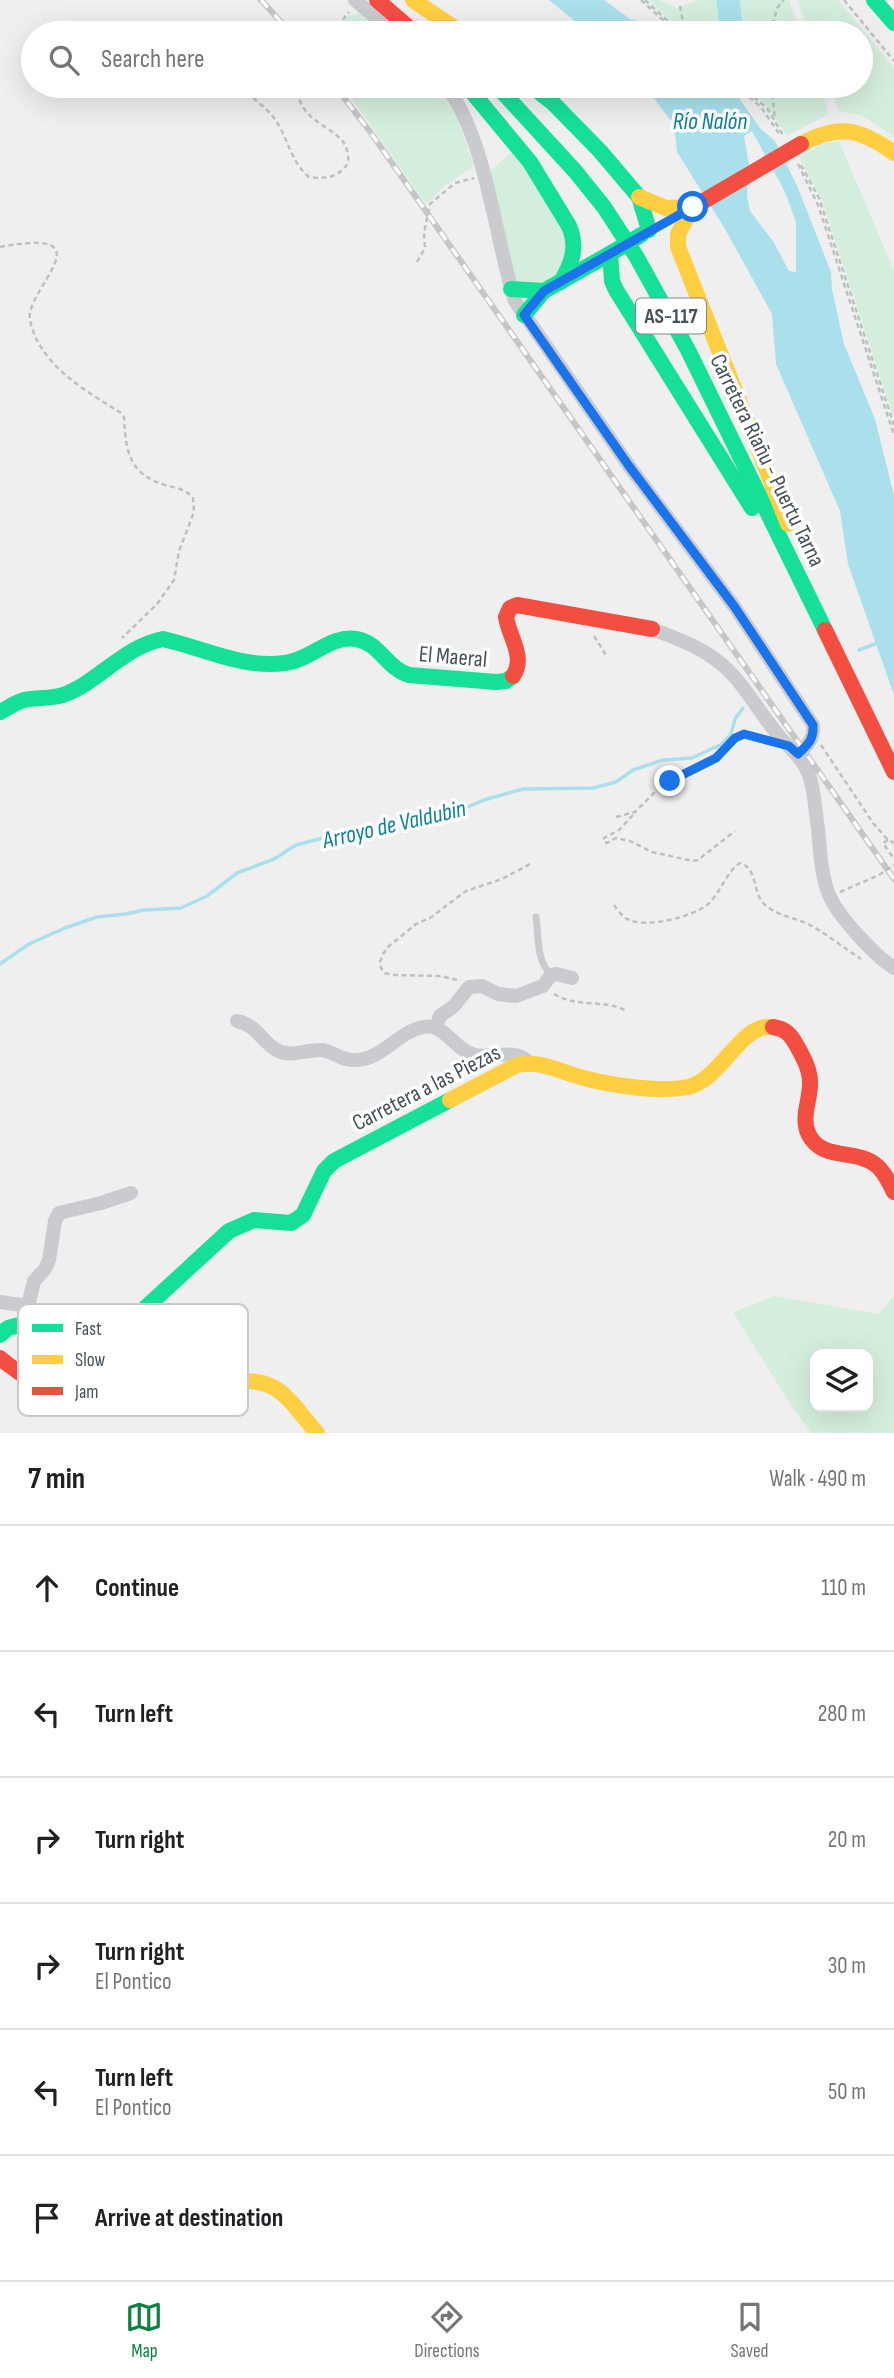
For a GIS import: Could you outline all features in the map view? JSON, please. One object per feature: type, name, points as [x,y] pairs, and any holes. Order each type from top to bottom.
[{"type":"main road","points":[[377,0],[401,21]]},
{"type":"main road","points":[[394,0],[422,21]]},
{"type":"main road","points":[[412,0],[444,21]]},
{"type":"main road","points":[[874,0],[894,23]]},
{"type":"main road","points":[[477,98],[519,146],[586,251],[608,255]]},
{"type":"main road","name":"Carretera Riañu - Puertu Tarna","points":[[509,98],[535,124],[617,225],[671,314],[894,772]]},
{"type":"main road","points":[[547,98],[600,151],[639,197],[666,208],[695,206]]},
{"type":"main road","points":[[524,315],[544,291],[695,206],[791,143],[845,129],[873,137],[894,153]]},
{"type":"main road","points":[[639,197],[645,233]]},
{"type":"main road","points":[[695,206],[683,221],[678,234],[678,247],[803,561],[818,616]]},
{"type":"main road","points":[[561,282],[573,257],[575,243],[572,231]]},
{"type":"main road","points":[[645,233],[664,234],[678,247]]},
{"type":"main road","points":[[608,255],[616,290],[718,456],[799,577]]},
{"type":"main road","points":[[561,282],[593,281],[616,290]]},
{"type":"main road","points":[[511,289],[544,291]]},
{"type":"main road","name":"El Maeral","points":[[0,712],[22,700],[62,695],[83,684],[119,658],[153,641],[163,639],[229,657],[278,664],[300,659],[333,642],[355,638],[376,647],[392,666],[407,675],[502,682],[516,673],[519,664],[506,617],[510,608],[517,605],[652,629]]},
{"type":"main road","name":"Carretera a las Piezas","points":[[150,1304],[229,1231],[254,1220],[291,1223],[297,1220],[303,1215],[324,1171],[334,1161],[517,1065],[538,1062],[585,1078],[663,1089],[691,1086],[711,1077],[742,1041],[755,1030],[767,1026],[784,1029],[792,1036],[810,1075],[805,1120],[810,1138],[821,1148],[876,1164],[894,1192]]},
{"type":"main road","name":"Carretera a las Piezas","points":[[0,1335],[10,1327],[18,1325]]},
{"type":"main road","points":[[0,1358],[18,1371]]},
{"type":"main road","points":[[248,1381],[258,1381],[282,1391],[317,1433]]},
{"type":"street","points":[[357,2],[380,21]]},
{"type":"street","points":[[453,98],[466,120],[484,176],[515,301],[629,466],[734,606],[813,725],[814,736],[811,742],[793,750]]},
{"type":"street","points":[[652,629],[691,644],[720,663],[733,675],[793,750],[811,784],[829,896],[867,945],[894,968]]},
{"type":"street","points":[[436,1027],[440,1016],[473,986],[482,986],[498,994],[516,996],[557,974],[572,978]]},
{"type":"street","points":[[237,1021],[250,1025],[276,1050],[284,1053],[325,1050],[340,1058],[354,1061],[376,1055],[416,1030],[436,1027]]},
{"type":"street","points":[[436,1027],[458,1048],[475,1055],[512,1055],[524,1057],[528,1062]]},
{"type":"street","points":[[29,1304],[36,1278],[49,1260],[55,1221],[59,1213],[131,1193]]},
{"type":"street","points":[[0,1302],[18,1305]]},
{"type":"lane","points":[[537,917],[540,957],[546,969],[547,980]]},
{"type":"path","points":[[643,0],[666,21]]},
{"type":"path","points":[[643,0],[667,21]]},
{"type":"path","points":[[773,21],[776,8],[784,0]]},
{"type":"path","points":[[844,0],[861,21]]},
{"type":"path","points":[[341,21],[357,2]]},
{"type":"path","points":[[680,6],[681,21]]},
{"type":"path","points":[[873,35],[894,61]]},
{"type":"path","points":[[254,98],[274,118],[302,171],[309,177],[334,176],[348,163],[347,148],[336,134],[302,109],[300,98]]},
{"type":"path","points":[[750,98],[791,143]]},
{"type":"path","points":[[757,98],[774,122]]},
{"type":"path","points":[[771,98],[774,122]]},
{"type":"path","points":[[799,164],[818,205],[894,425]]},
{"type":"path","points":[[417,262],[425,248],[424,233],[433,199],[455,183],[484,176]]},
{"type":"path","points":[[0,247],[34,241],[52,247],[56,259],[30,311],[32,329],[39,343],[71,380],[94,398],[121,413],[124,417],[127,452],[137,469],[149,480],[184,491],[193,498],[194,512],[179,551],[174,580],[157,604],[126,632],[118,649],[119,658]]},
{"type":"path","points":[[890,412],[894,435]]},
{"type":"path","points":[[735,831],[698,860],[652,852],[624,839],[616,838],[607,844],[604,842],[604,838],[624,827],[662,785],[716,758],[740,735],[793,750]]},
{"type":"path","points":[[814,736],[873,823],[894,843]]},
{"type":"path","points":[[616,817],[635,812]]},
{"type":"path","points":[[888,839],[883,843],[894,859]]},
{"type":"path","points":[[465,991],[464,985],[458,981],[440,976],[385,973],[380,962],[383,954],[416,924],[430,918],[466,891],[502,879],[532,863]]},
{"type":"path","points":[[614,905],[621,914],[634,921],[659,922],[688,914],[708,905],[734,867],[740,863],[752,871],[760,899],[769,908],[806,923],[869,962]]},
{"type":"path","points":[[829,896],[879,875],[894,865]]},
{"type":"path","points":[[547,980],[571,1002],[616,1005],[627,1011]]},
{"type":"green space","points":[[648,0],[659,0],[677,8],[698,0],[721,0],[724,21],[672,21]]},
{"type":"green space","points":[[731,0],[789,0],[797,21],[734,21]]},
{"type":"green space","points":[[838,0],[855,21],[805,21],[798,1]]},
{"type":"green space","points":[[359,13],[369,21],[345,21],[349,16]]},
{"type":"green space","points":[[873,42],[894,68],[894,137],[863,116],[839,111],[834,98],[873,98]]},
{"type":"green space","points":[[351,98],[444,98],[457,118],[474,165],[441,189],[426,204]]},
{"type":"green space","points":[[758,98],[823,98],[829,114],[787,136],[767,106]]},
{"type":"green space","points":[[839,141],[894,271],[894,419],[822,200],[799,157],[821,144]]},
{"type":"green space","points":[[519,146],[572,231],[561,282],[511,289],[484,176]]},
{"type":"green space","points":[[894,1295],[894,1433],[811,1433],[733,1312],[775,1296],[879,1314]]},
{"type":"water","points":[[549,0],[604,0],[630,19],[639,21],[574,21]]},
{"type":"water","name":"Río Nalón","points":[[654,98],[739,98],[760,128],[775,141],[798,188],[831,272],[844,344],[875,419],[894,495],[894,695],[848,564],[840,511],[776,364],[772,314],[725,229],[677,152],[674,125]],"holes":[[[752,131],[785,192],[796,222],[796,272],[789,271],[773,241],[750,211],[747,196],[749,164],[744,136]]]},
{"type":"waterway","points":[[728,0],[731,21]]},
{"type":"waterway","name":"Arroyo de Valdubin","points":[[859,650],[880,642]]},
{"type":"waterway","name":"Arroyo de Valdubin","points":[[0,964],[29,944],[97,917],[181,908],[207,896],[237,873],[274,859],[296,845],[323,838],[352,836],[408,815],[458,811],[523,789],[593,788],[616,782],[633,770],[663,760],[692,758],[722,744],[731,734],[735,719],[743,708]]},
{"type":"railway","points":[[261,0],[280,21]]},
{"type":"railway","points":[[344,98],[894,879]]},
{"type":"traffic: fast","points":[[874,0],[894,23]]},
{"type":"traffic: fast","points":[[477,98],[530,162],[569,226],[573,248],[561,282]]},
{"type":"traffic: fast","points":[[508,98],[575,171],[604,207],[636,256],[688,350],[825,630]]},
{"type":"traffic: fast","points":[[547,98],[600,151],[639,197],[649,230]]},
{"type":"traffic: fast","points":[[613,252],[641,235]]},
{"type":"traffic: fast","points":[[524,315],[544,291],[613,252]]},
{"type":"traffic: fast","points":[[610,254],[612,281],[616,290],[752,508]]},
{"type":"traffic: fast","points":[[511,289],[544,291]]},
{"type":"traffic: fast","points":[[0,712],[24,700],[63,695],[88,682],[136,649],[163,639],[239,660],[270,664],[294,661],[329,644],[356,639],[371,645],[401,672],[409,675],[496,682],[506,681],[513,676]]},
{"type":"traffic: fast","points":[[150,1304],[229,1231],[254,1220],[291,1223],[303,1215],[324,1171],[334,1161],[450,1100]]},
{"type":"traffic: fast","points":[[0,1335],[8,1328],[18,1325]]},
{"type":"traffic: slow","points":[[413,0],[444,21]]},
{"type":"traffic: slow","points":[[801,144],[827,133],[849,132],[870,138],[894,153]]},
{"type":"traffic: slow","points":[[639,197],[666,208],[693,207]]},
{"type":"traffic: slow","points":[[693,207],[678,234],[678,247],[788,524]]},
{"type":"traffic: slow","points":[[450,1100],[517,1065],[525,1064],[541,1065],[619,1085],[648,1089],[688,1087],[711,1074],[751,1033],[773,1027]]},
{"type":"traffic: slow","points":[[248,1381],[269,1385],[279,1391],[317,1433]]},
{"type":"traffic: jam","points":[[377,0],[401,21]]},
{"type":"traffic: jam","points":[[697,205],[801,144]]},
{"type":"traffic: jam","points":[[513,676],[518,662],[506,617],[510,608],[517,605],[652,629]]},
{"type":"traffic: jam","points":[[825,630],[894,772]]},
{"type":"traffic: jam","points":[[773,1027],[790,1036],[807,1068],[810,1088],[806,1129],[809,1135],[822,1148],[859,1157],[876,1165],[894,1192]]},
{"type":"traffic: jam","points":[[0,1358],[18,1372]]},
{"type":"route","points":[[670,781],[716,758],[735,738],[744,734],[789,746],[798,754],[811,742],[814,736],[813,725],[734,606],[629,466],[524,315],[544,291],[693,207]]}]
